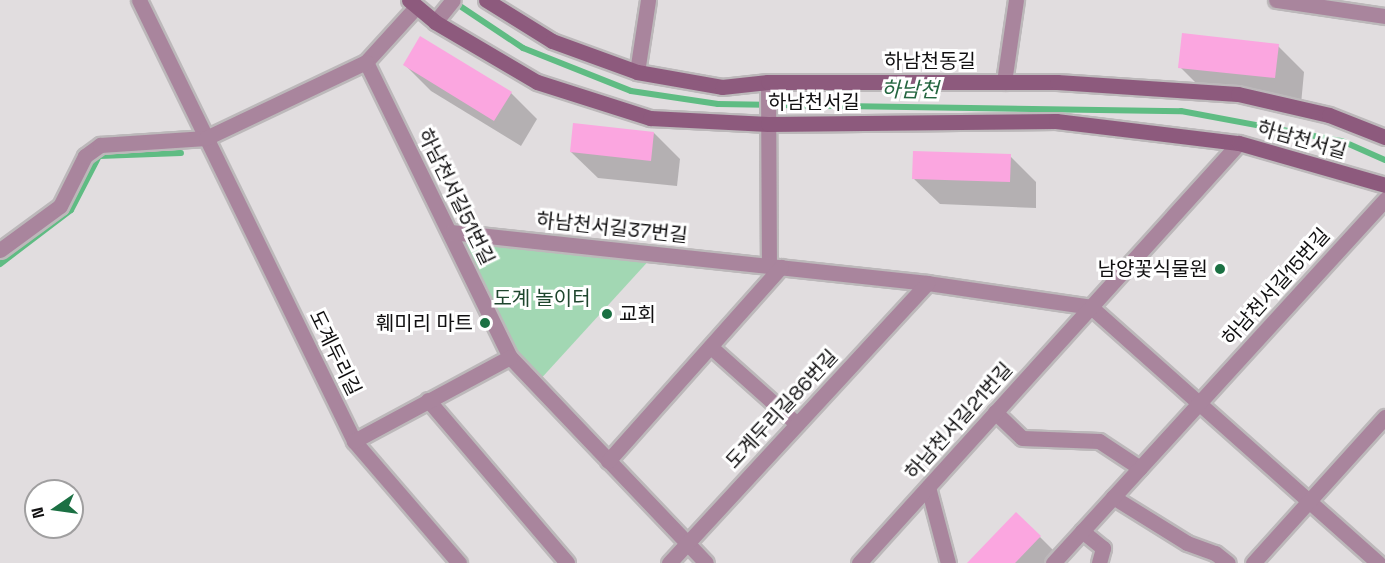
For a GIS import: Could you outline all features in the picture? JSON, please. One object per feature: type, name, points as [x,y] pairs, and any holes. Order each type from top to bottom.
[{"type":"street","name":"도계두리길","points":[[139,0],[354,441],[459,563]]},
{"type":"street","name":"하남천동길","points":[[486,0],[552,41],[637,72],[722,87],[1004,82],[1238,94],[1329,115],[1385,137]]},
{"type":"street","points":[[637,72],[648,0]]},
{"type":"street","points":[[1004,82],[1016,0]]},
{"type":"street","points":[[1276,0],[1385,16]]},
{"type":"street","points":[[0,250],[60,206],[85,156],[100,145],[206,138],[366,62],[413,3]]},
{"type":"street","name":"하남천서길","points":[[413,3],[444,11],[537,82],[650,118],[1056,121],[1239,143],[1385,185]]},
{"type":"street","name":"하남천서길51번길","points":[[366,62],[451,232],[510,357],[706,563]]},
{"type":"street","points":[[608,461],[712,348],[775,267],[767,86]]},
{"type":"street","name":"하남천서길21번길","points":[[859,563],[1239,143]]},
{"type":"street","name":"하남천서길15번길","points":[[1053,563],[1385,199]]},
{"type":"street","name":"하남천서길37번길","points":[[451,232],[775,267]]},
{"type":"street","points":[[775,267],[927,283],[1090,307],[1378,563]]},
{"type":"street","name":"도계두리길86번길","points":[[669,563],[927,283]]},
{"type":"street","points":[[712,348],[797,424]]},
{"type":"street","points":[[354,441],[510,357]]},
{"type":"street","points":[[428,400],[567,563]]},
{"type":"street","points":[[995,412],[1022,438],[1100,441],[1140,468]]},
{"type":"street","points":[[1253,563],[1385,417]]},
{"type":"street","points":[[928,487],[948,563]]},
{"type":"street","points":[[1113,497],[1187,543],[1215,553],[1228,563]]},
{"type":"street","points":[[1082,531],[1103,548],[1099,563]]},
{"type":"green space","name":"도계 놀이터","points":[[454,235],[653,256],[537,383],[510,355]]},
{"type":"building","points":[[1182,33],[1279,44],[1275,78],[1178,68]]},
{"type":"building","points":[[420,36],[512,92],[494,121],[403,65]]},
{"type":"building","points":[[573,123],[654,132],[651,161],[570,152]]},
{"type":"building","points":[[913,151],[1011,154],[1010,182],[912,179]]},
{"type":"building","points":[[1016,512],[1041,536],[1015,563],[967,563]]},
{"type":"waterway","name":"하남천","points":[[454,2],[523,48],[631,91],[718,104],[1181,111],[1342,141],[1385,160]]},
{"type":"waterway","points":[[0,264],[71,210],[99,156],[181,153]]},
{"type":"place","name":"남양꽃식물원","points":[[1220,269]]},
{"type":"place","name":"교회","points":[[607,314]]},
{"type":"place","name":"훼미리 마트","points":[[485,323]]}]
